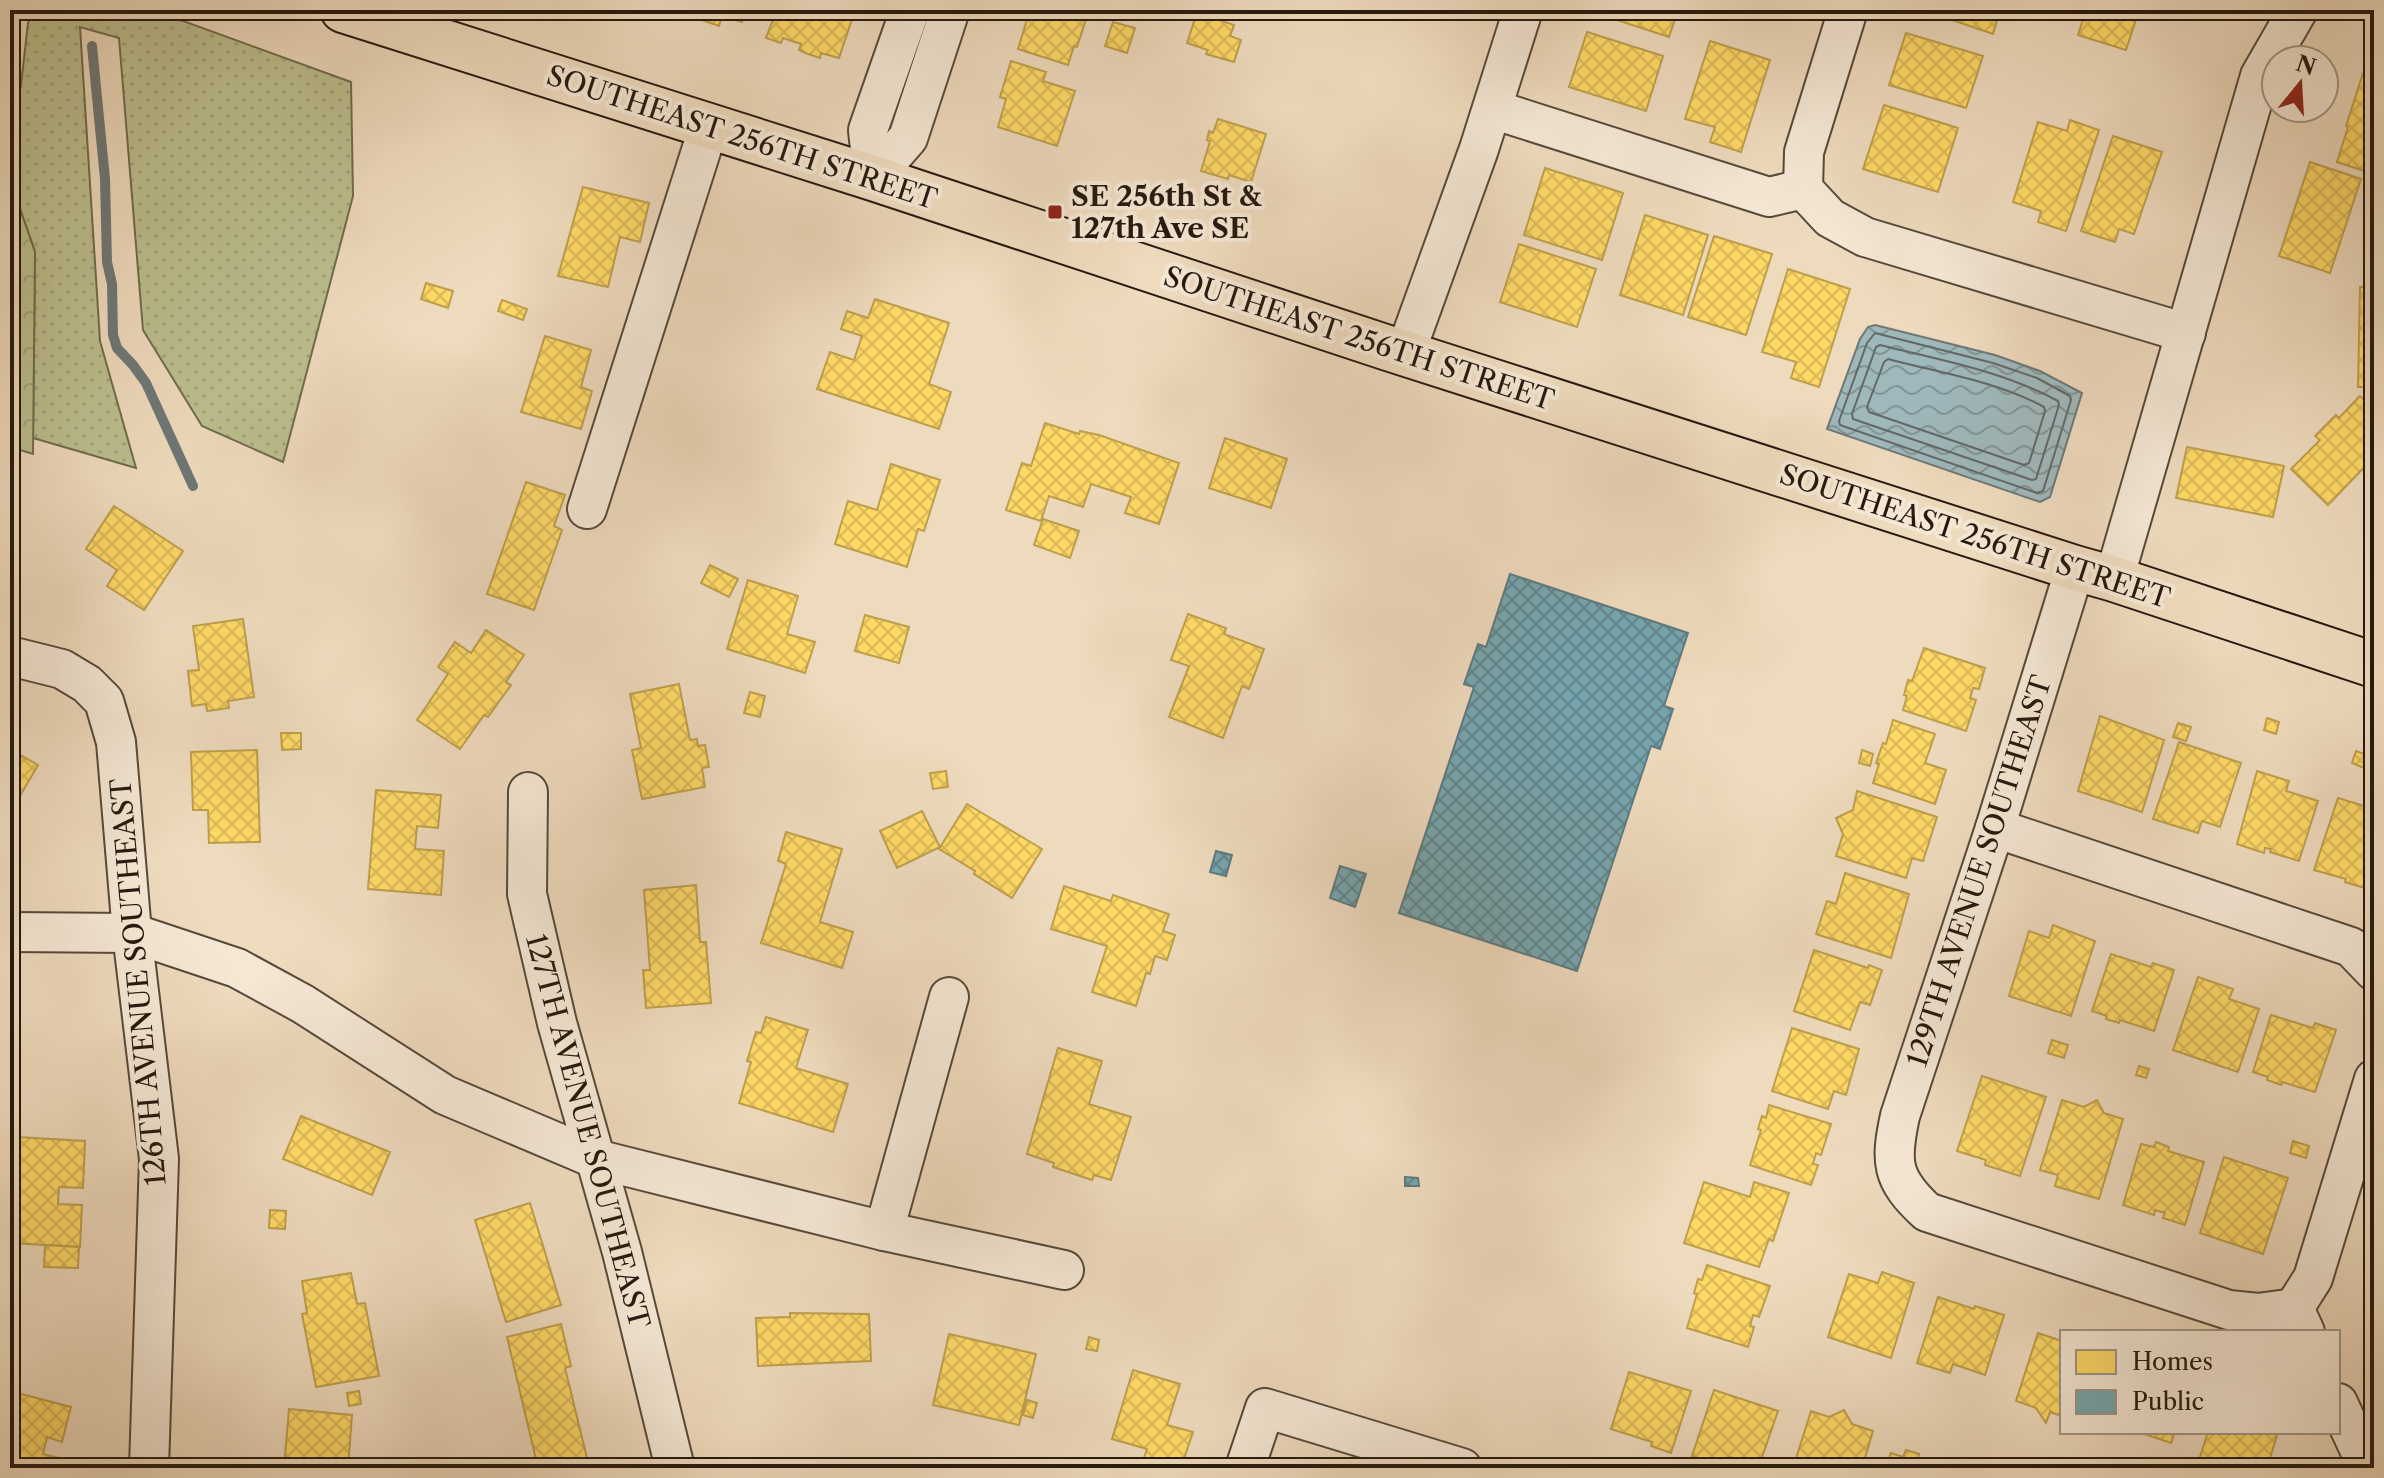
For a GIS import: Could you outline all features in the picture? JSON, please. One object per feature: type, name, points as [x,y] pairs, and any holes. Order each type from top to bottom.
[{"type":"main road","name":"SOUTHEAST 256TH STREET","points":[[343,10],[873,178],[1405,354],[2374,665]]},
{"type":"street","points":[[873,178],[868,130],[910,10]]},
{"type":"street","points":[[873,178],[908,138],[950,10]]},
{"type":"street","points":[[1405,354],[1492,109],[1523,10]]},
{"type":"street","points":[[1848,10],[1804,152],[1803,189],[1830,218],[1865,237],[2186,333]]},
{"type":"street","name":"129TH AVENUE SOUTHEAST","points":[[2298,10],[2260,76],[2186,333],[1995,828],[1900,1116],[1893,1148],[1897,1175],[1908,1195],[1927,1212],[2229,1310],[2300,1320]]},
{"type":"street","points":[[1492,109],[1769,197],[1803,189]]},
{"type":"street","points":[[587,509],[709,126]]},
{"type":"street","name":"126TH AVENUE SOUTHEAST","points":[[10,656],[62,669],[87,684],[104,701],[116,742],[132,933],[159,1159],[149,1468]]},
{"type":"street","name":"127TH AVENUE SOUTHEAST","points":[[528,792],[527,894],[557,1023],[622,1252],[675,1468]]},
{"type":"street","points":[[1995,828],[2351,947],[2374,971]]},
{"type":"street","points":[[10,932],[132,933],[237,968],[303,1004],[445,1095],[596,1159],[884,1231],[1064,1270]]},
{"type":"street","points":[[884,1231],[949,997]]},
{"type":"street","points":[[2300,1320],[2374,1079]]},
{"type":"street","points":[[2340,1407],[2368,1468]]},
{"type":"street","points":[[1245,1468],[1265,1408],[1462,1468]]},
{"type":"green space","points":[[33,10],[153,10],[351,82],[353,196],[283,462],[202,426],[143,330],[119,38],[80,27],[100,341],[136,468],[33,438],[35,252],[10,180],[10,144],[28,23]]},
{"type":"green space","points":[[10,180],[35,252],[33,454],[10,447]]},
{"type":"water","points":[[1875,325],[1995,355],[2040,371],[2082,393],[2050,497],[2040,502],[1827,429],[1860,339],[1868,327]]},
{"type":"building: Homes","points":[[699,10],[745,10],[742,22],[722,16],[719,26],[699,19]]},
{"type":"building: Homes","points":[[770,10],[829,10],[852,19],[839,58],[821,53],[820,58],[799,50],[801,44],[783,38],[781,43],[766,38],[775,14]]},
{"type":"building: Homes","points":[[1025,10],[1089,10],[1068,65],[1018,49],[1028,16],[1024,15]]},
{"type":"building: Homes","points":[[1600,10],[1678,10],[1669,37],[1598,14]]},
{"type":"building: Homes","points":[[1923,10],[2000,10],[1993,34]]},
{"type":"building: Homes","points":[[2086,10],[2139,10],[2126,50],[2078,35]]},
{"type":"building: Homes","points":[[1197,12],[1234,25],[1230,36],[1241,40],[1234,62],[1206,54],[1208,50],[1187,43]]},
{"type":"building: Homes","points":[[1113,22],[1135,28],[1127,53],[1105,46]]},
{"type":"building: Homes","points":[[1587,32],[1663,56],[1646,111],[1569,87]]},
{"type":"building: Homes","points":[[1906,33],[1983,56],[1966,108],[1889,85]]},
{"type":"building: Homes","points":[[1710,41],[1770,60],[1741,152],[1710,142],[1715,127],[1685,119]]},
{"type":"building: Homes","points":[[1011,61],[1046,72],[1043,81],[1075,91],[1057,146],[998,127],[1006,99],[1000,97]]},
{"type":"building: Homes","points":[[2365,67],[2374,70],[2374,174],[2337,162]]},
{"type":"building: Homes","points":[[1884,105],[1958,128],[1938,192],[1863,169]]},
{"type":"building: Homes","points":[[1218,119],[1266,134],[1251,182],[1201,171],[1210,141],[1207,140],[1209,131],[1213,133]]},
{"type":"building: Homes","points":[[2070,120],[2099,130],[2066,231],[2038,222],[2041,211],[2013,202],[2038,122],[2067,131]]},
{"type":"building: Homes","points":[[2113,136],[2162,152],[2134,234],[2119,229],[2115,242],[2081,231]]},
{"type":"building: Homes","points":[[2310,162],[2361,179],[2330,273],[2279,256]]},
{"type":"building: Homes","points":[[1545,168],[1623,193],[1602,260],[1524,235]]},
{"type":"building: Homes","points":[[583,187],[649,203],[640,242],[620,237],[608,287],[558,276]]},
{"type":"building: Homes","points":[[1645,215],[1708,235],[1683,315],[1620,295]]},
{"type":"building: Homes","points":[[1714,236],[1772,254],[1746,335],[1688,317]]},
{"type":"building: Homes","points":[[1519,244],[1596,269],[1577,327],[1500,302]]},
{"type":"building: Homes","points":[[1788,269],[1850,289],[1819,387],[1791,378],[1796,362],[1762,352]]},
{"type":"building: Homes","points":[[426,283],[453,291],[448,308],[421,299]]},
{"type":"building: Homes","points":[[2360,287],[2374,287],[2374,387],[2358,387]]},
{"type":"building: Homes","points":[[875,299],[949,323],[929,384],[951,392],[939,429],[817,389],[830,352],[854,360],[862,336],[841,329],[847,311],[868,318]]},
{"type":"building: Homes","points":[[502,300],[527,309],[523,320],[498,311]]},
{"type":"building: Homes","points":[[545,336],[591,350],[581,387],[592,391],[581,429],[521,412]]},
{"type":"building: Homes","points":[[2360,396],[2374,409],[2374,457],[2328,505],[2291,469],[2320,440],[2315,436],[2336,415],[2339,418]]},
{"type":"building: Homes","points":[[1045,423],[1079,434],[1080,431],[1099,435],[1179,463],[1159,524],[1125,513],[1131,497],[1091,484],[1083,507],[1049,496],[1041,521],[1006,510],[1022,463],[1031,466]]},
{"type":"building: Homes","points":[[1225,438],[1287,459],[1271,508],[1209,488]]},
{"type":"building: Homes","points":[[2187,447],[2284,466],[2273,517],[2176,498]]},
{"type":"building: Homes","points":[[891,464],[940,480],[924,531],[918,529],[907,567],[835,544],[848,501],[877,510]]},
{"type":"building: Homes","points":[[526,482],[565,495],[554,526],[562,530],[534,610],[487,594]]},
{"type":"building: Homes","points":[[114,506],[183,551],[144,610],[107,586],[117,570],[86,549]]},
{"type":"building: Homes","points":[[1043,519],[1079,531],[1070,558],[1034,545]]},
{"type":"building: Homes","points":[[710,565],[738,579],[729,597],[701,583]]},
{"type":"building: Homes","points":[[748,580],[798,596],[787,634],[815,642],[805,673],[727,649]]},
{"type":"building: Homes","points":[[1188,614],[1226,628],[1224,634],[1264,649],[1249,689],[1242,686],[1223,738],[1169,717],[1189,666],[1171,660]]},
{"type":"building: Homes","points":[[865,615],[909,627],[899,663],[855,651]]},
{"type":"building: Homes","points":[[243,619],[254,697],[228,701],[229,708],[207,711],[206,704],[192,706],[188,671],[199,670],[193,626]]},
{"type":"building: Homes","points":[[486,630],[524,655],[506,682],[511,685],[488,717],[484,715],[460,749],[417,720],[448,674],[438,667],[455,642],[471,653]]},
{"type":"building: Homes","points":[[1924,648],[1985,668],[1979,689],[1973,688],[1970,698],[1976,700],[1966,731],[1903,710],[1908,680],[1912,681]]},
{"type":"building: Homes","points":[[679,684],[690,740],[697,739],[698,746],[705,745],[709,767],[702,768],[705,787],[642,799],[632,750],[641,748],[630,694]]},
{"type":"building: Homes","points":[[750,692],[765,696],[760,717],[744,713]]},
{"type":"building: Homes","points":[[2100,716],[2164,740],[2142,812],[2078,791]]},
{"type":"building: Homes","points":[[2267,718],[2279,722],[2276,734],[2264,730]]},
{"type":"building: Homes","points":[[1893,720],[1935,734],[1925,763],[1946,770],[1935,804],[1873,783],[1879,764],[1876,763]]},
{"type":"building: Homes","points":[[2178,723],[2191,727],[2186,741],[2173,737]]},
{"type":"building: Homes","points":[[281,733],[301,733],[301,749],[282,750]]},
{"type":"building: Homes","points":[[2179,742],[2241,763],[2220,827],[2202,821],[2198,833],[2153,819]]},
{"type":"building: Homes","points":[[10,749],[38,765],[10,813]]},
{"type":"building: Homes","points":[[257,750],[260,842],[209,843],[208,810],[193,810],[191,752]]},
{"type":"building: Homes","points":[[1862,750],[1873,754],[1870,766],[1859,763]]},
{"type":"building: Homes","points":[[2356,751],[2370,756],[2366,769],[2352,763]]},
{"type":"building: Homes","points":[[946,771],[948,787],[933,789],[930,773]]},
{"type":"building: Homes","points":[[2257,771],[2289,781],[2286,791],[2318,801],[2299,861],[2270,852],[2271,849],[2265,848],[2264,853],[2237,844]]},
{"type":"building: Homes","points":[[376,790],[441,795],[438,828],[417,826],[415,849],[444,851],[441,895],[368,889]]},
{"type":"building: Homes","points":[[1857,791],[1937,817],[1923,861],[1912,858],[1906,878],[1836,856],[1843,834],[1836,818],[1853,810]]},
{"type":"building: Homes","points":[[2338,798],[2374,809],[2374,891],[2314,870]]},
{"type":"building: Homes","points":[[967,804],[1042,849],[1012,898],[939,849]]},
{"type":"building: Homes","points":[[922,811],[940,847],[897,868],[880,831]]},
{"type":"building: Homes","points":[[786,832],[842,849],[820,922],[853,932],[842,968],[761,943],[786,864],[778,861]]},
{"type":"building: Homes","points":[[1845,873],[1909,894],[1891,958],[1816,934],[1827,901],[1836,904]]},
{"type":"building: Homes","points":[[696,885],[700,942],[706,942],[711,1003],[646,1008],[643,970],[650,970],[644,890]]},
{"type":"building: Homes","points":[[1064,886],[1111,901],[1113,895],[1169,914],[1163,931],[1175,935],[1167,960],[1155,956],[1136,1006],[1092,992],[1107,946],[1051,929]]},
{"type":"building: Homes","points":[[2053,925],[2095,941],[2071,1016],[2009,996],[2029,931],[2049,938]]},
{"type":"building: Homes","points":[[1814,950],[1882,970],[1870,1005],[1860,1002],[1850,1030],[1794,1011]]},
{"type":"building: Homes","points":[[2111,954],[2151,967],[2153,963],[2174,970],[2154,1031],[2120,1020],[2119,1023],[2106,1019],[2107,1016],[2092,1011]]},
{"type":"building: Homes","points":[[2198,977],[2233,989],[2229,999],[2259,1009],[2238,1072],[2173,1050]]},
{"type":"building: Homes","points":[[2271,1015],[2313,1028],[2315,1023],[2336,1030],[2315,1092],[2282,1082],[2281,1085],[2253,1072]]},
{"type":"building: Homes","points":[[766,1017],[808,1030],[796,1068],[848,1084],[833,1132],[739,1103],[756,1032],[761,1033]]},
{"type":"building: Homes","points":[[1792,1028],[1859,1049],[1846,1095],[1834,1091],[1828,1109],[1772,1091]]},
{"type":"building: Homes","points":[[2052,1040],[2068,1045],[2064,1058],[2048,1053]]},
{"type":"building: Homes","points":[[1058,1048],[1102,1061],[1089,1104],[1131,1117],[1111,1180],[1094,1175],[1092,1180],[1053,1167],[1054,1163],[1027,1154]]},
{"type":"building: Homes","points":[[2139,1066],[2149,1069],[2146,1078],[2136,1075]]},
{"type":"building: Homes","points":[[1982,1076],[2046,1097],[2020,1176],[1985,1165],[1986,1160],[1957,1151]]},
{"type":"building: Homes","points":[[2062,1100],[2084,1107],[2097,1100],[2104,1113],[2123,1119],[2099,1199],[2055,1186],[2058,1175],[2040,1170]]},
{"type":"building: Homes","points":[[1769,1105],[1831,1124],[1821,1155],[1816,1153],[1813,1164],[1818,1165],[1811,1185],[1750,1165],[1762,1116],[1766,1118]]},
{"type":"building: Homes","points":[[301,1116],[390,1152],[372,1195],[283,1159]]},
{"type":"building: Homes","points":[[17,1137],[85,1141],[83,1188],[59,1187],[58,1204],[82,1205],[80,1247],[12,1243]]},
{"type":"building: Homes","points":[[2293,1141],[2309,1146],[2306,1158],[2290,1153]]},
{"type":"building: Homes","points":[[2156,1142],[2169,1147],[2168,1151],[2204,1162],[2185,1225],[2163,1218],[2165,1213],[2155,1210],[2154,1215],[2123,1205],[2141,1144],[2154,1147]]},
{"type":"building: Homes","points":[[2224,1157],[2288,1178],[2263,1254],[2200,1233]]},
{"type":"building: Homes","points":[[1704,1182],[1750,1197],[1754,1182],[1789,1193],[1773,1241],[1769,1239],[1759,1267],[1684,1243]]},
{"type":"building: Homes","points":[[530,1203],[561,1305],[506,1322],[475,1220]]},
{"type":"building: Homes","points":[[270,1210],[286,1211],[285,1229],[269,1228]]},
{"type":"building: Homes","points":[[45,1245],[79,1247],[78,1268],[44,1267]]},
{"type":"building: Homes","points":[[1707,1265],[1770,1286],[1759,1317],[1753,1315],[1750,1326],[1754,1327],[1748,1347],[1687,1328],[1698,1279],[1702,1280]]},
{"type":"building: Homes","points":[[1882,1272],[1914,1283],[1891,1358],[1828,1337],[1849,1274],[1878,1283]]},
{"type":"building: Homes","points":[[351,1273],[357,1304],[365,1303],[379,1376],[316,1387],[302,1314],[307,1313],[302,1281]]},
{"type":"building: Homes","points":[[10,1295],[16,1298],[10,1316]]},
{"type":"building: Homes","points":[[1938,1297],[2004,1315],[1985,1375],[1953,1364],[1950,1373],[1917,1363]]},
{"type":"building: Homes","points":[[790,1313],[869,1314],[871,1361],[758,1366],[756,1318],[790,1317]]},
{"type":"building: Homes","points":[[561,1324],[571,1366],[565,1368],[587,1458],[538,1468],[507,1337]]},
{"type":"building: Homes","points":[[2038,1333],[2060,1340],[2060,1415],[2050,1412],[2046,1423],[2036,1408],[2016,1401]]},
{"type":"building: Homes","points":[[949,1334],[1036,1354],[1019,1425],[933,1405]]},
{"type":"building: Homes","points":[[1089,1337],[1099,1340],[1097,1351],[1086,1349]]},
{"type":"building: Homes","points":[[1133,1370],[1180,1384],[1167,1425],[1193,1432],[1181,1468],[1144,1458],[1147,1449],[1112,1439]]},
{"type":"building: Homes","points":[[1629,1372],[1691,1391],[1671,1453],[1651,1446],[1652,1442],[1611,1429]]},
{"type":"building: Homes","points":[[1714,1390],[1778,1411],[1759,1466],[1730,1457],[1726,1468],[1692,1456]]},
{"type":"building: Homes","points":[[10,1391],[71,1407],[62,1442],[47,1437],[43,1454],[78,1463],[77,1468],[10,1468]]},
{"type":"building: Homes","points":[[359,1391],[361,1404],[349,1406],[347,1393]]},
{"type":"building: Homes","points":[[1027,1400],[1037,1403],[1033,1418],[1023,1415]]},
{"type":"building: Homes","points":[[289,1409],[352,1415],[348,1468],[284,1468]]},
{"type":"building: Homes","points":[[1844,1410],[1852,1424],[1873,1431],[1862,1468],[1793,1468],[1811,1411],[1829,1417]]},
{"type":"building: Homes","points":[[2144,1434],[2174,1434],[2171,1443]]},
{"type":"building: Homes","points":[[2207,1434],[2277,1434],[2267,1468],[2225,1468],[2199,1460]]},
{"type":"building: Homes","points":[[1906,1450],[1919,1454],[1917,1461],[1939,1468],[1886,1468],[1891,1453],[1903,1457]]},
{"type":"building: Public","points":[[1510,574],[1688,633],[1664,706],[1673,709],[1660,749],[1651,746],[1577,971],[1399,913],[1474,687],[1464,684],[1478,644],[1486,647]]},
{"type":"building: Public","points":[[1216,851],[1232,855],[1226,876],[1210,872]]},
{"type":"building: Public","points":[[1340,866],[1366,874],[1355,907],[1330,898]]},
{"type":"building: Public","points":[[1405,1177],[1418,1178],[1419,1186],[1405,1186]]},
{"type":"waterway","points":[[92,46],[105,179],[113,335],[117,348],[146,383],[193,486]]},
{"type":"place","name":"SE 256th St & 127th Ave SE","points":[[1055,212]]}]
